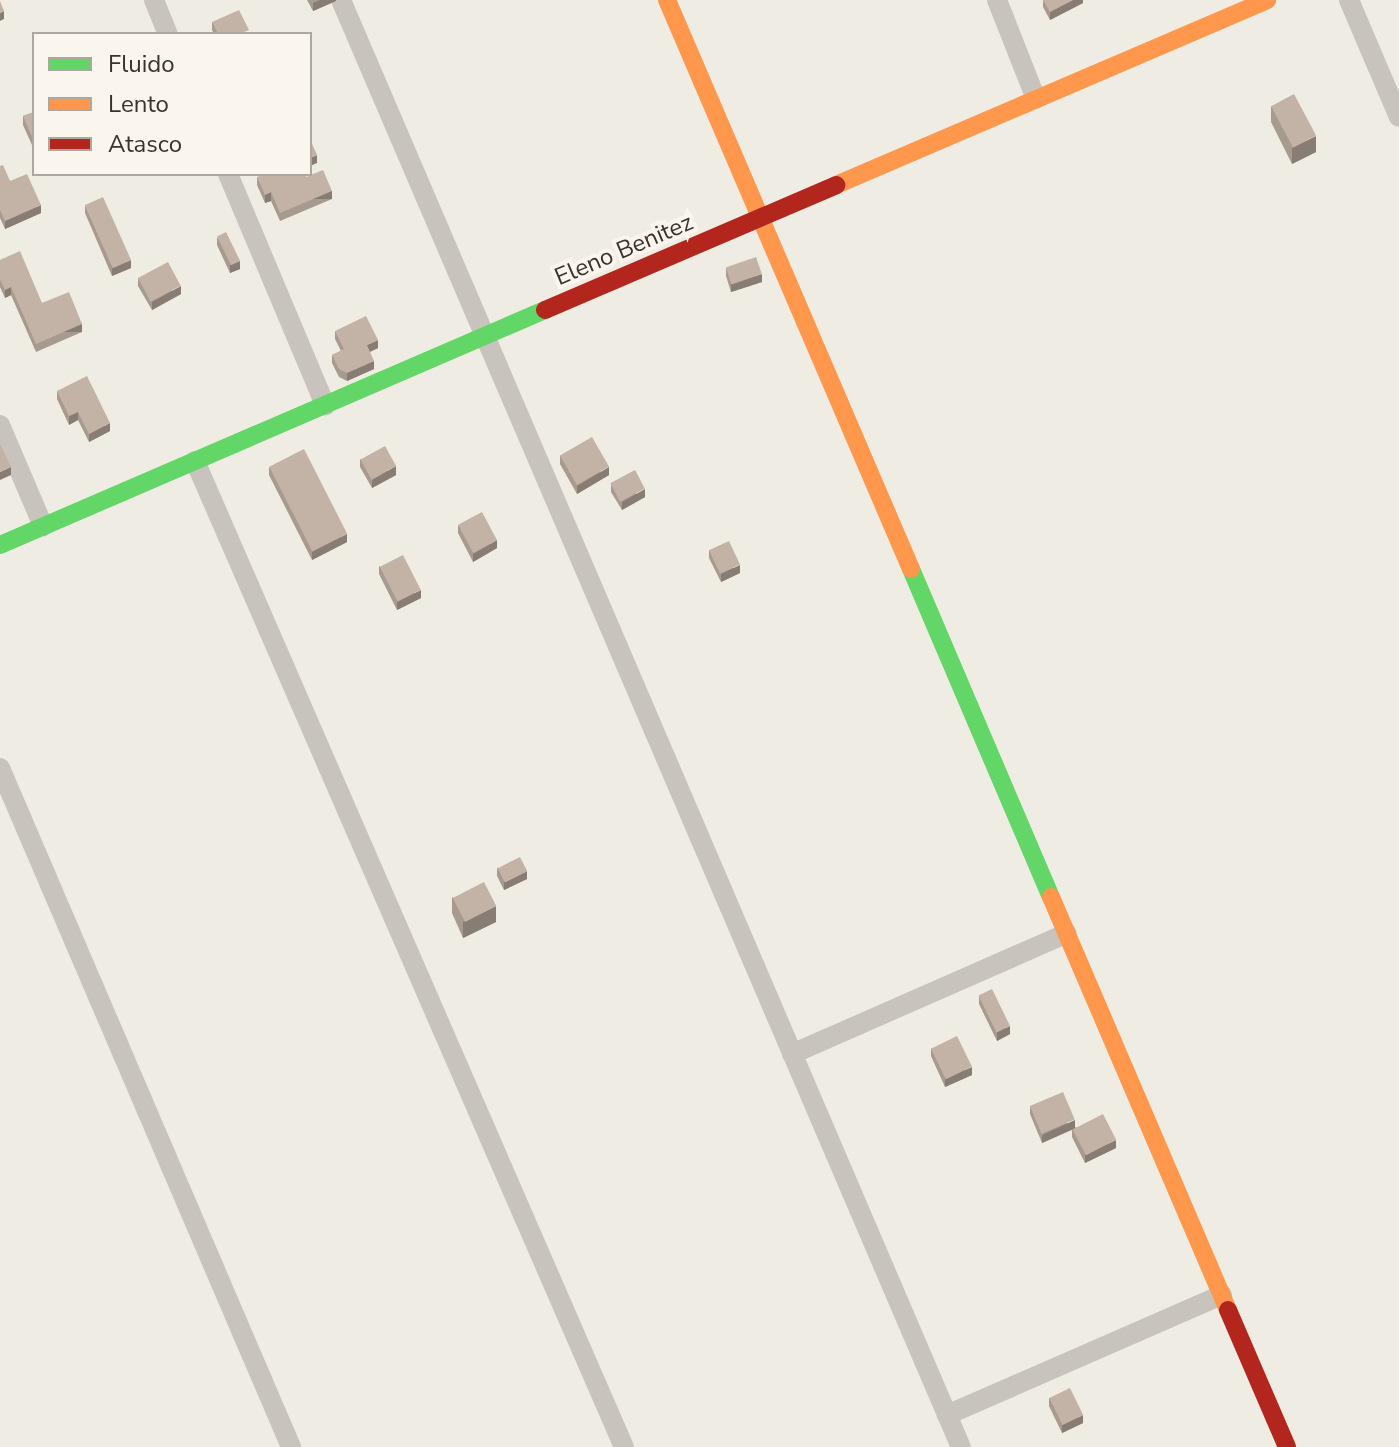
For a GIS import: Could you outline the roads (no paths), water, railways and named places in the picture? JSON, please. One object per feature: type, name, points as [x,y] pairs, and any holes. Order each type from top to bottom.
[{"type":"street","points":[[341,0],[961,1447]]},
{"type":"street","points":[[667,0],[1287,1447]]},
{"type":"street","points":[[997,0],[1036,99]]},
{"type":"street","name":"Eleno Benitez","points":[[0,545],[1267,0]]},
{"type":"street","points":[[1349,0],[1399,117]]},
{"type":"street","points":[[160,2],[168,32]]},
{"type":"street","points":[[229,176],[325,405]]},
{"type":"street","points":[[0,425],[43,526]]},
{"type":"street","points":[[195,461],[624,1447]]},
{"type":"street","points":[[0,768],[291,1447]]},
{"type":"street","points":[[792,1054],[1067,933]]},
{"type":"street","points":[[947,1415],[1222,1295]]}]
